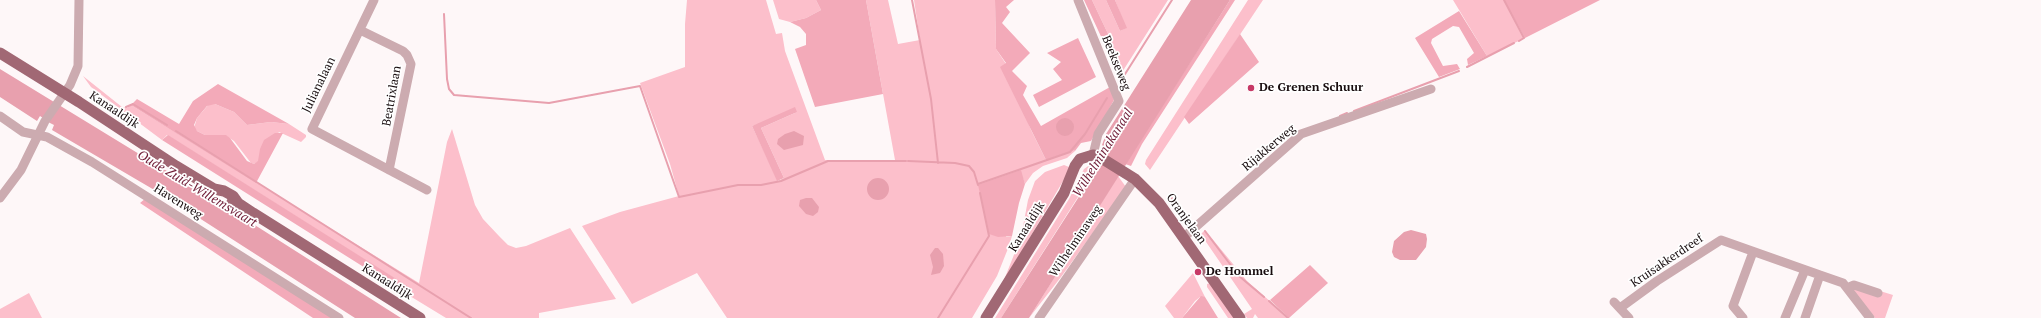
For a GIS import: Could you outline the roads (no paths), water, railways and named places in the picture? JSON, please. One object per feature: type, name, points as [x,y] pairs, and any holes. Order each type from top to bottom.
[{"type":"main road","name":"Kanaaldijk","points":[[0,53],[61,97],[214,188],[220,197],[229,202],[238,204],[420,318]]},
{"type":"main road","name":"Kanaaldijk","points":[[986,318],[1064,193],[1075,166],[1080,159],[1096,155]]},
{"type":"main road","name":"Oranjelaan","points":[[1096,155],[1135,179],[1159,203],[1240,318]]},
{"type":"street","points":[[0,198],[21,170],[45,121],[61,97],[78,66],[79,0]]},
{"type":"street","name":"Julianalaan","points":[[374,0],[312,128],[427,190]]},
{"type":"street","name":"Beekseweg","points":[[1078,0],[1119,101],[1098,134],[1096,155]]},
{"type":"street","name":"Beatrixlaan","points":[[360,30],[403,51],[407,55],[411,64],[389,170]]},
{"type":"street","name":"Rijakkerweg","points":[[1183,238],[1301,134],[1431,89]]},
{"type":"street","name":"Havenweg","points":[[0,116],[23,132],[47,137],[92,162],[339,318]]},
{"type":"street","name":"Wilhelminaweg","points":[[1039,318],[1135,179]]},
{"type":"street","name":"Kruisakkerdreef","points":[[1629,318],[1617,305],[1721,240],[1842,283],[1847,288]]},
{"type":"street","points":[[1743,318],[1733,306],[1753,252]]},
{"type":"street","points":[[1785,318],[1805,270]]},
{"type":"street","points":[[1805,318],[1820,275]]},
{"type":"street","points":[[1870,318],[1847,288],[1854,285],[1878,293]]},
{"type":"waterway","points":[[912,0],[931,99],[938,163]]},
{"type":"waterway","points":[[1120,82],[1172,0]]},
{"type":"waterway","points":[[1504,0],[1524,38],[1519,41]]},
{"type":"waterway","points":[[444,14],[447,79],[449,89],[454,95],[549,103],[640,86],[679,197],[738,185],[761,185],[781,181],[828,161],[906,161]]},
{"type":"waterway","points":[[1467,67],[1514,43]]},
{"type":"waterway","points":[[1354,111],[1459,71]]},
{"type":"waterway","points":[[978,184],[1070,152],[1085,134],[1107,98]]},
{"type":"waterway","points":[[126,107],[133,104],[167,125]]},
{"type":"waterway","points":[[1340,116],[1347,113]]},
{"type":"waterway","points":[[176,131],[471,318]]},
{"type":"waterway","points":[[908,161],[955,163],[969,166],[974,172],[978,185]]},
{"type":"waterway","points":[[938,318],[989,236],[980,193]]},
{"type":"waterway","points":[[1170,196],[1192,223]]},
{"type":"waterway","points":[[1205,231],[1239,276],[1264,297]]},
{"type":"waterway","points":[[1269,301],[1288,318]]},
{"type":"place","name":"De Grenen Schuur","points":[[1251,88]]},
{"type":"place","name":"De Hommel","points":[[1198,272]]},
{"type":"water label","name":"Wilhelminakanaal","points":[[1103,153]]},
{"type":"water label","name":"Oude Zuid-Willemsvaart","points":[[197,189]]}]
